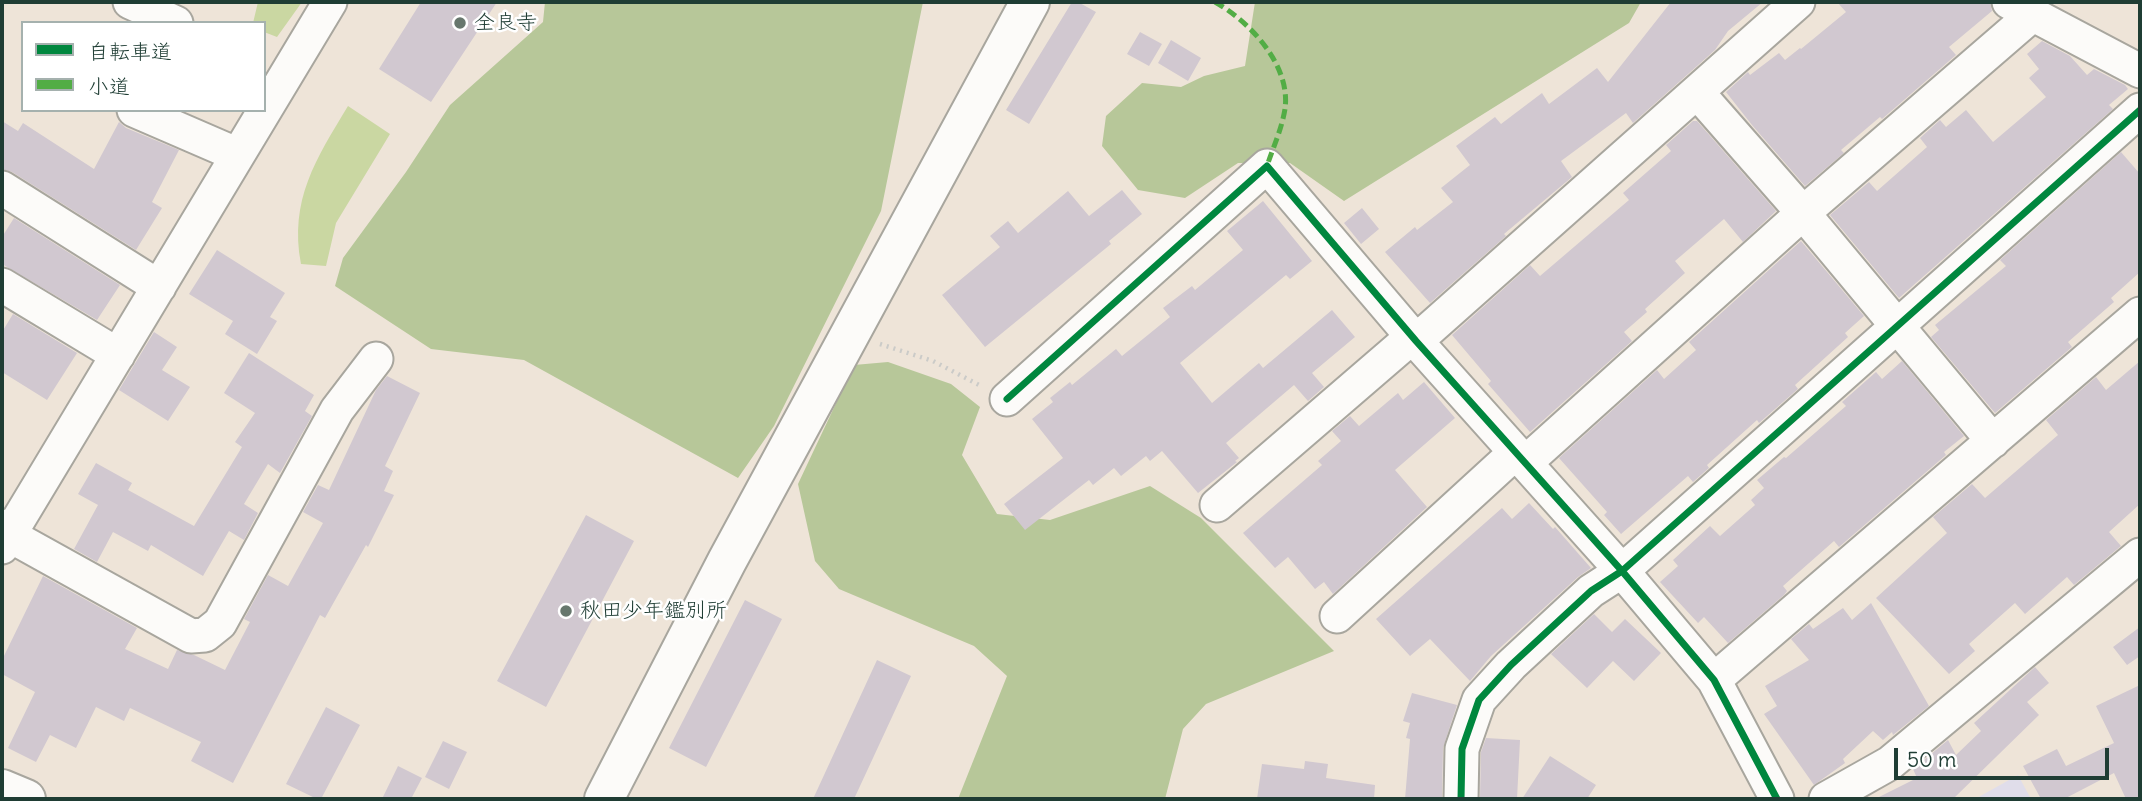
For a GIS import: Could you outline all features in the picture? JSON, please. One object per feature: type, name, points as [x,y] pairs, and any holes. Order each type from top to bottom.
[{"type":"street","points":[[130,2],[172,21]]},
{"type":"street","points":[[266,90],[276,67],[330,2]]},
{"type":"street","points":[[604,799],[727,561],[1030,2]]},
{"type":"street","points":[[1217,505],[1414,339],[1798,2]]},
{"type":"street","points":[[1337,616],[1803,213],[2020,9],[2140,71]]},
{"type":"street","points":[[1697,92],[1803,213],[1993,441]]},
{"type":"street","points":[[1461,799],[1462,749],[1479,700],[1511,665],[1591,591],[1622,571],[2140,110]]},
{"type":"street","points":[[139,112],[238,155]]},
{"type":"street","points":[[257,112],[238,155],[118,355],[4,536],[191,636],[205,635],[220,623],[337,410],[376,359]]},
{"type":"street","points":[[1007,399],[1267,166],[1414,339],[1622,571],[1714,680],[1777,799]]},
{"type":"street","points":[[2,188],[159,286]]},
{"type":"street","points":[[2,285],[118,355]]},
{"type":"street","points":[[1714,680],[2140,314]]},
{"type":"street","points":[[1826,799],[1891,763],[2140,555]]},
{"type":"street","points":[[2,789],[26,799]]},
{"type":"path","points":[[849,334],[933,361],[1007,399]]},
{"type":"shaded area","points":[[2018,775],[2031,799],[1975,799]]},
{"type":"green space","points":[[258,2],[302,2],[277,37],[266,33],[266,21],[253,21]]},
{"type":"green space","points":[[545,2],[923,2],[881,211],[774,426],[738,478],[524,360],[431,349],[335,286],[343,258],[406,172],[450,105],[543,22]]},
{"type":"green space","points":[[1255,2],[1641,2],[1629,23],[1344,201],[1290,163],[1238,163],[1185,198],[1138,190],[1102,146],[1106,116],[1142,83],[1181,87],[1204,76],[1245,66]]},
{"type":"green space","points":[[348,106],[390,134],[336,223],[326,266],[301,264],[298,241],[302,200],[316,162]]},
{"type":"green space","points":[[888,362],[951,384],[980,407],[962,455],[997,514],[1050,520],[1150,486],[1201,518],[1334,651],[1206,704],[1183,729],[1165,799],[958,799],[1007,676],[974,646],[839,589],[815,561],[798,484],[854,365]]},
{"type":"building","points":[[421,2],[497,2],[431,102],[379,69]]},
{"type":"building","points":[[1072,2],[1078,2],[1096,12],[1029,124],[1006,110]]},
{"type":"building","points":[[1671,2],[1763,2],[1728,31],[1715,50],[1633,123],[1626,113],[1561,161],[1572,177],[1504,234],[1506,236],[1430,303],[1385,252],[1415,227],[1417,230],[1453,202],[1441,188],[1470,165],[1456,146],[1495,117],[1501,124],[1542,93],[1549,104],[1597,68],[1608,82]]},
{"type":"building","points":[[1837,2],[1990,2],[1992,11],[1949,47],[1956,55],[1882,119],[1880,117],[1841,150],[1844,153],[1805,186],[1726,92],[1748,72],[1750,75],[1779,53],[1785,60],[1801,49],[1846,12]]},
{"type":"building","points":[[1140,32],[1162,44],[1149,66],[1127,54]]},
{"type":"building","points":[[1171,40],[1201,58],[1188,81],[1158,63]]},
{"type":"building","points":[[2042,41],[2070,56],[2087,75],[2094,69],[2128,89],[2109,105],[2113,109],[1899,298],[1830,215],[1869,182],[1877,191],[1927,147],[1920,138],[1940,120],[1946,127],[1966,110],[1993,142],[2046,97],[2029,78],[2039,69],[2027,54]]},
{"type":"building","points":[[2,121],[18,131],[23,123],[94,169],[119,122],[126,128],[179,150],[152,202],[162,208],[136,250],[12,172],[2,169]]},
{"type":"building","points":[[1693,121],[1697,121],[1776,211],[1743,242],[1724,219],[1675,261],[1685,273],[1624,332],[1632,341],[1530,432],[1488,384],[1491,381],[1452,335],[1530,265],[1540,276],[1629,200],[1623,193],[1671,151],[1666,145]]},
{"type":"building","points":[[2121,152],[2140,174],[2140,272],[2111,298],[2114,302],[2068,342],[2072,347],[1995,413],[1931,337],[1939,330],[1935,325],[2006,266],[2000,260]]},
{"type":"building","points":[[1122,190],[1142,214],[1109,241],[1111,244],[985,347],[942,295],[1000,247],[990,236],[1008,221],[1018,233],[1068,191],[1089,216]]},
{"type":"building","points":[[1263,201],[1312,261],[1290,279],[1286,275],[1180,363],[1212,403],[1259,363],[1263,368],[1332,310],[1355,337],[1312,373],[1324,387],[1308,401],[1294,385],[1226,443],[1239,458],[1235,461],[1237,462],[1198,493],[1162,451],[1150,461],[1146,456],[1121,476],[1114,468],[1093,485],[1089,480],[1025,530],[1004,504],[1063,458],[1032,419],[1053,402],[1050,398],[1070,382],[1072,385],[1116,349],[1122,356],[1170,317],[1163,308],[1192,286],[1195,290],[1243,250],[1227,231]]},
{"type":"building","points":[[1362,208],[1379,229],[1361,244],[1344,223]]},
{"type":"building","points":[[14,218],[120,285],[97,320],[2,264],[2,237]]},
{"type":"building","points":[[1801,241],[1864,316],[1845,333],[1848,337],[1795,385],[1798,389],[1759,423],[1757,420],[1707,465],[1709,468],[1693,482],[1688,476],[1621,534],[1604,515],[1607,512],[1559,458],[1657,370],[1664,379],[1696,350],[1689,342]]},
{"type":"building","points":[[217,250],[285,293],[270,317],[277,321],[257,354],[225,334],[233,321],[189,294]]},
{"type":"building","points":[[13,314],[77,353],[47,400],[2,372],[2,332]]},
{"type":"building","points":[[154,332],[177,347],[162,370],[190,387],[168,421],[119,390]]},
{"type":"building","points":[[249,353],[314,395],[305,411],[312,416],[280,473],[268,464],[244,504],[258,513],[244,540],[229,531],[203,576],[151,545],[148,551],[113,532],[97,562],[74,549],[98,505],[78,494],[96,463],[132,483],[128,490],[194,526],[242,447],[235,442],[255,413],[224,393]]},
{"type":"building","points":[[1902,361],[1964,436],[1944,452],[1946,455],[1839,547],[1834,541],[1783,586],[1787,591],[1784,595],[1728,643],[1704,617],[1698,623],[1660,582],[1678,566],[1673,560],[1710,526],[1720,536],[1755,505],[1751,500],[1764,488],[1757,480],[1846,406],[1842,402],[1876,372],[1882,379]]},
{"type":"building","points":[[2140,361],[2140,504],[2109,532],[2121,546],[2074,585],[2067,577],[2025,614],[2015,603],[1969,644],[1975,651],[1949,674],[1876,598],[1947,533],[1933,517],[1972,484],[1985,498],[2058,435],[2046,420],[2096,377],[2106,390]]},
{"type":"building","points":[[387,376],[420,393],[385,466],[393,471],[384,491],[394,495],[368,547],[366,545],[325,618],[320,615],[233,783],[191,761],[201,742],[130,708],[124,721],[96,707],[76,748],[50,735],[36,762],[8,748],[35,692],[2,674],[2,660],[43,576],[137,628],[125,649],[168,669],[177,650],[225,670],[250,622],[244,619],[268,575],[288,586],[323,523],[303,512],[318,485],[329,490],[376,390]]},
{"type":"building","points":[[1424,382],[1455,418],[1395,470],[1427,507],[1333,594],[1324,582],[1315,589],[1288,557],[1275,568],[1243,533],[1322,465],[1318,461],[1341,441],[1332,431],[1350,416],[1359,426],[1398,393],[1403,400]]},
{"type":"building","points":[[1529,503],[1553,529],[1555,527],[1591,568],[1491,656],[1470,681],[1430,639],[1410,656],[1376,619],[1502,508],[1512,519]]},
{"type":"building","name":"秋田少年鑑別所","points":[[586,515],[634,541],[546,707],[497,681]]},
{"type":"building","points":[[745,600],[782,619],[706,767],[669,748]]},
{"type":"building","points":[[1871,603],[1929,706],[1883,740],[1873,731],[1843,759],[1845,763],[1814,785],[1764,714],[1777,706],[1765,686],[1809,660],[1791,639],[1809,624],[1813,629],[1843,608],[1852,620]]},
{"type":"building","points":[[1594,614],[1612,632],[1625,619],[1661,653],[1634,681],[1613,661],[1587,688],[1551,654]]},
{"type":"building","points":[[2140,627],[2140,656],[2127,665],[2113,647]]},
{"type":"building","points":[[877,660],[911,676],[854,799],[813,799]]},
{"type":"building","points":[[2035,667],[2049,683],[2027,702],[2039,715],[1953,799],[1875,799],[1917,778],[1913,769],[1948,740],[1956,755],[1981,731],[1974,723]]},
{"type":"building","points":[[2140,685],[2140,799],[2126,799],[2114,773],[2064,799],[2041,799],[2023,766],[2057,749],[2066,766],[2114,743],[2096,706]]},
{"type":"building","points":[[1412,693],[1457,705],[1443,748],[1442,799],[1405,799],[1410,739],[1406,738],[1410,723],[1403,721]]},
{"type":"building","points":[[326,707],[360,725],[321,799],[317,799],[286,784]]},
{"type":"building","points":[[1486,738],[1520,740],[1517,799],[1480,797],[1481,752]]},
{"type":"building","points":[[443,741],[467,752],[449,789],[425,777]]},
{"type":"building","points":[[1550,756],[1596,785],[1587,799],[1522,799]]},
{"type":"building","points":[[1305,761],[1328,764],[1326,778],[1375,785],[1374,799],[1257,799],[1262,764],[1304,769]]},
{"type":"building","points":[[398,766],[422,778],[411,799],[382,799]]},
{"type":"marked path","points":[[1215,2],[1254,33],[1275,61],[1282,77],[1285,109],[1267,166]]},
{"type":"cycle path","points":[[1461,799],[1462,749],[1479,700],[1511,665],[1591,591],[1622,571],[2140,110]]},
{"type":"cycle path","points":[[1007,399],[1267,166],[1416,341],[1622,571],[1714,680],[1777,799]]},
{"type":"place","name":"全良寺","points":[[460,23]]},
{"type":"place","name":"秋田少年鑑別所","points":[[566,611]]}]
